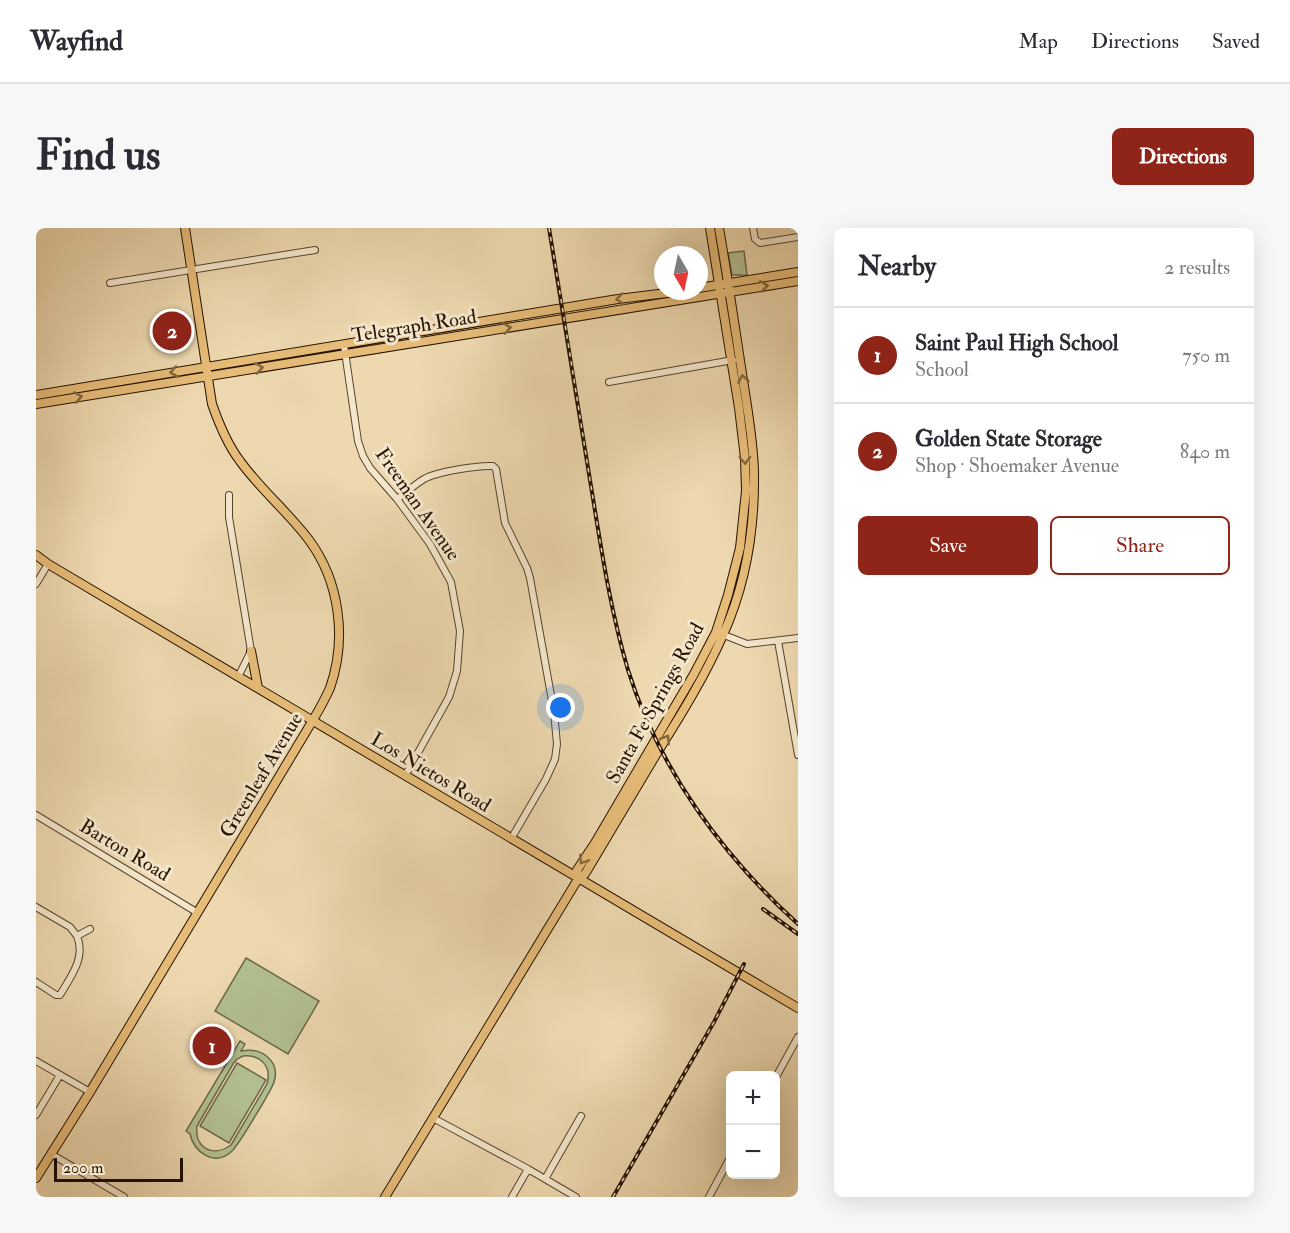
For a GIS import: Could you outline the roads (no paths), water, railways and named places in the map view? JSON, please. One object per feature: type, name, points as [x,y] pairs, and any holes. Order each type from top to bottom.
[{"type":"main road","name":"Greenleaf Avenue","points":[[36,1178],[313,720],[330,687],[337,659],[338,613],[334,590],[324,565],[309,539],[244,468],[222,432],[212,404],[185,228]]},
{"type":"main road","name":"Santa Fe Springs Road","points":[[710,228],[742,427],[746,491],[743,529],[720,633]]},
{"type":"main road","name":"Santa Fe Springs Road","points":[[385,1197],[578,879],[585,874],[694,674],[720,633],[740,587],[748,549],[753,504],[753,450],[719,228]]},
{"type":"main road","name":"Telegraph Road","points":[[729,288],[798,272]]},
{"type":"main road","name":"Telegraph Road","points":[[36,395],[206,367],[345,350],[719,289],[798,281]]},
{"type":"main road","name":"Telegraph Road","points":[[708,288],[719,289]]},
{"type":"main road","name":"Telegraph Road","points":[[36,404],[208,376],[618,299],[654,294]]},
{"type":"main road","points":[[119,381],[120,390]]},
{"type":"main road","name":"Los Nietos Road","points":[[36,555],[798,1008]]},
{"type":"main road","points":[[251,651],[258,688]]},
{"type":"street","points":[[753,228],[755,239],[760,243],[798,237]]},
{"type":"street","points":[[110,283],[315,250]]},
{"type":"street","name":"Freeman Avenue","points":[[345,350],[358,441],[363,456],[430,544],[451,582],[460,631],[457,671],[449,697],[405,776]]},
{"type":"street","points":[[609,382],[740,359]]},
{"type":"street","points":[[397,499],[425,479],[438,473],[485,465],[496,469],[505,523],[530,578],[552,702],[557,744],[555,759],[546,779],[511,839]]},
{"type":"street","points":[[229,495],[229,517],[251,651],[238,677]]},
{"type":"street","points":[[36,584],[48,564]]},
{"type":"street","points":[[720,633],[747,644],[798,638]]},
{"type":"street","points":[[778,641],[798,755]]},
{"type":"street","name":"Barton Road","points":[[36,815],[198,912]]},
{"type":"street","points":[[36,907],[70,927],[77,936],[81,952],[79,962],[60,995],[56,995],[36,982]]},
{"type":"street","points":[[77,936],[90,929]]},
{"type":"street","points":[[779,1071],[798,1037]]},
{"type":"street","points":[[36,1061],[90,1092]]},
{"type":"street","points":[[36,1115],[60,1075]]},
{"type":"street","points":[[545,1179],[581,1116]]},
{"type":"street","points":[[433,1118],[576,1197]]},
{"type":"street","points":[[51,1154],[124,1197]]},
{"type":"street","points":[[709,1197],[726,1165]]},
{"type":"street","points":[[512,1197],[528,1169]]},
{"type":"railway","points":[[549,228],[615,622],[641,707],[675,776],[696,808],[744,869],[798,924]]},
{"type":"railway","points":[[763,909],[798,934]]},
{"type":"railway","points":[[613,1197],[714,1022],[744,964]]},
{"type":"place","name":"Golden State Storage","points":[[172,331]]},
{"type":"place","name":"Saint Paul High School","points":[[212,1046]]}]
